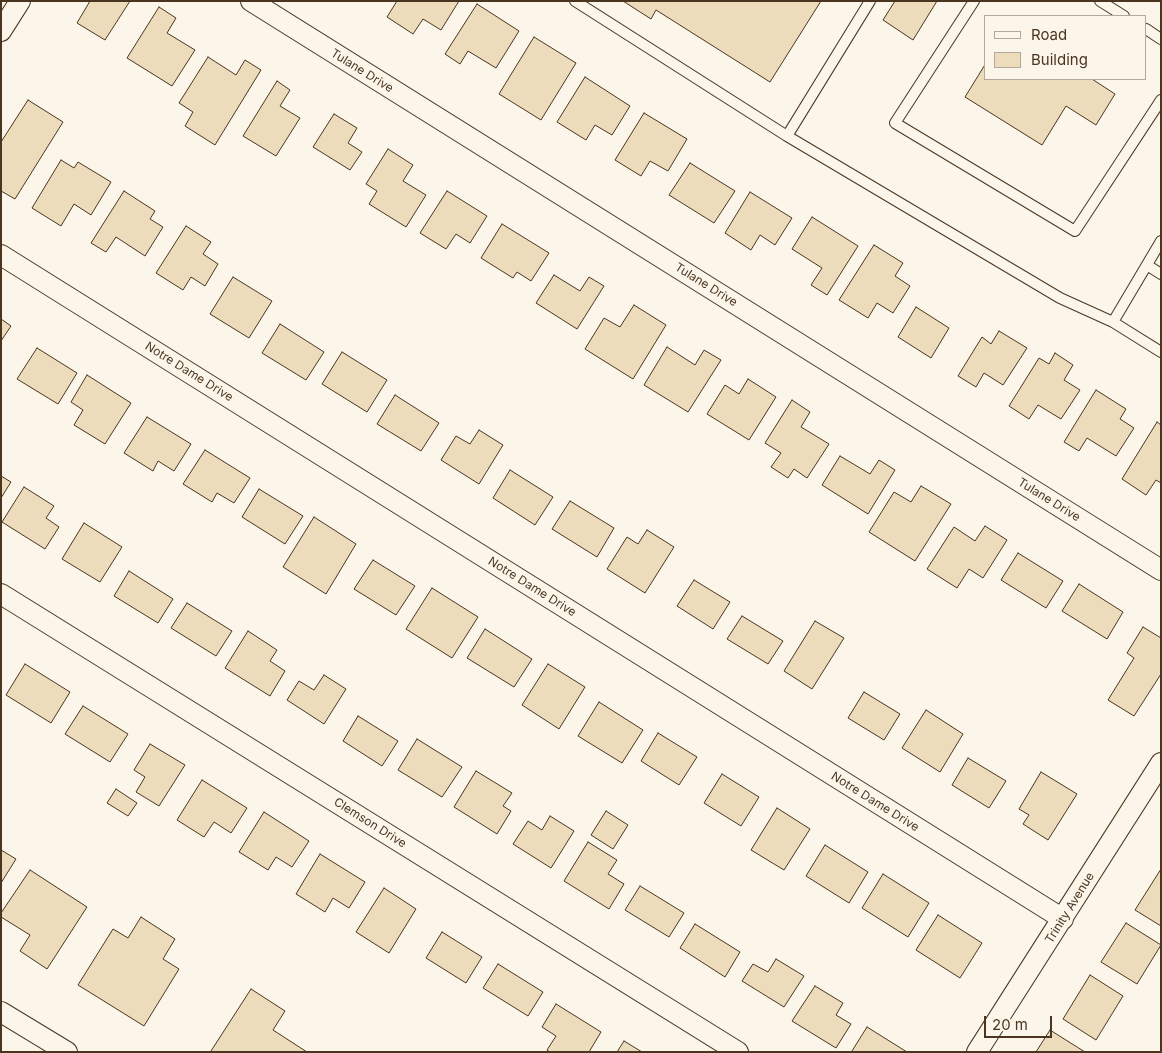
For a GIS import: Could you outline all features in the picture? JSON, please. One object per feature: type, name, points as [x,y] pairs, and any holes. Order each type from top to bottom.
[{"type":"street","points":[[1,31],[20,1]]},
{"type":"street","name":"Tulane Drive","points":[[251,1],[1161,570]]},
{"type":"street","name":"Notre Dame Drive","points":[[1,255],[1063,919]]},
{"type":"street","name":"Clemson Drive","points":[[1,594],[738,1052]]},
{"type":"street","name":"Trinity Avenue","points":[[977,1052],[1161,763]]},
{"type":"street","points":[[1,1012],[67,1052]]},
{"type":"lane","points":[[575,1],[787,136],[1060,298],[1113,322],[1161,352]]},
{"type":"lane","points":[[787,136],[870,1]]},
{"type":"lane","points":[[974,1],[895,123],[1075,231],[1161,100]]},
{"type":"lane","points":[[1100,1],[1122,15]]},
{"type":"lane","points":[[1147,31],[1161,39]]},
{"type":"lane","points":[[1113,322],[1161,242]]},
{"type":"lane","points":[[1147,265],[1161,274]]},
{"type":"building","points":[[90,1],[130,1],[105,40],[77,23]]},
{"type":"building","points":[[397,1],[459,1],[441,30],[423,19],[413,34],[387,17]]},
{"type":"building","points":[[623,1],[821,1],[770,82],[656,10],[651,19]]},
{"type":"building","points":[[895,1],[937,1],[913,40],[883,20]]},
{"type":"building","points":[[477,4],[519,31],[496,68],[468,51],[460,64],[445,54]]},
{"type":"building","points":[[159,7],[176,18],[167,33],[195,50],[172,86],[127,58]]},
{"type":"building","points":[[534,37],[576,63],[541,120],[499,94]]},
{"type":"building","points":[[208,57],[236,75],[245,60],[261,70],[215,145],[185,126],[193,112],[179,103]]},
{"type":"building","points":[[984,66],[984,80],[1094,80],[1115,94],[1096,125],[1066,106],[1042,145],[965,97]]},
{"type":"building","points":[[585,77],[630,106],[612,135],[595,125],[586,140],[557,122]]},
{"type":"building","points":[[277,81],[290,90],[280,106],[300,118],[276,156],[243,136]]},
{"type":"building","points":[[28,100],[63,122],[15,199],[1,191],[1,142]]},
{"type":"building","points":[[644,113],[687,139],[668,171],[650,161],[641,176],[615,160]]},
{"type":"building","points":[[334,114],[357,128],[348,143],[362,152],[350,170],[313,147]]},
{"type":"building","points":[[388,149],[413,165],[403,181],[426,195],[406,227],[369,204],[377,191],[366,184]]},
{"type":"building","points":[[61,160],[74,168],[78,162],[111,182],[91,215],[74,204],[61,226],[32,208]]},
{"type":"building","points":[[690,163],[735,191],[714,223],[669,195]]},
{"type":"building","points":[[124,191],[155,211],[150,219],[163,227],[145,256],[116,237],[106,252],[91,243]]},
{"type":"building","points":[[447,191],[487,216],[470,243],[456,234],[446,249],[420,233]]},
{"type":"building","points":[[750,192],[792,218],[775,245],[760,235],[751,250],[725,233]]},
{"type":"building","points":[[812,217],[858,246],[827,295],[811,285],[822,268],[792,249]]},
{"type":"building","points":[[502,224],[549,253],[531,281],[517,272],[513,278],[481,258]]},
{"type":"building","points":[[186,226],[211,242],[203,254],[218,264],[205,286],[191,277],[183,290],[156,273]]},
{"type":"building","points":[[874,245],[903,263],[895,276],[910,286],[893,313],[877,303],[868,318],[839,300]]},
{"type":"building","points":[[554,275],[580,291],[589,277],[604,286],[577,329],[536,303]]},
{"type":"building","points":[[233,277],[272,301],[249,338],[210,314]]},
{"type":"building","points":[[634,305],[666,325],[633,379],[585,349],[604,318],[620,327]]},
{"type":"building","points":[[916,307],[949,328],[931,358],[898,337]]},
{"type":"building","points":[[1,319],[11,326],[1,341]]},
{"type":"building","points":[[280,324],[324,352],[306,380],[262,353]]},
{"type":"building","points":[[999,331],[1027,348],[1003,385],[984,373],[976,387],[958,376],[982,337],[991,344]]},
{"type":"building","points":[[667,347],[695,365],[704,350],[721,360],[688,412],[644,385]]},
{"type":"building","points":[[37,348],[77,373],[58,404],[17,379]]},
{"type":"building","points":[[342,352],[387,380],[367,412],[322,384]]},
{"type":"building","points":[[1055,353],[1073,365],[1064,380],[1080,390],[1061,419],[1038,405],[1029,419],[1009,406],[1039,358],[1049,364]]},
{"type":"building","points":[[87,375],[131,403],[105,444],[74,425],[83,410],[71,402]]},
{"type":"building","points":[[748,379],[776,397],[749,440],[707,414],[725,385],[739,394]]},
{"type":"building","points":[[1096,390],[1126,409],[1120,419],[1134,428],[1116,456],[1087,438],[1079,451],[1064,442]]},
{"type":"building","points":[[395,395],[439,423],[421,451],[377,424]]},
{"type":"building","points":[[792,400],[810,412],[801,427],[829,444],[807,478],[794,469],[788,478],[771,467],[781,453],[765,443]]},
{"type":"building","points":[[147,417],[191,444],[174,471],[158,461],[153,471],[124,453]]},
{"type":"building","points":[[1157,422],[1161,425],[1161,483],[1156,480],[1146,495],[1122,479]]},
{"type":"building","points":[[479,430],[503,445],[479,484],[441,460],[456,436],[470,444]]},
{"type":"building","points":[[205,450],[250,478],[234,503],[217,493],[212,502],[183,484]]},
{"type":"building","points":[[840,456],[870,474],[879,460],[895,470],[868,514],[822,485]]},
{"type":"building","points":[[510,470],[553,497],[535,525],[493,498]]},
{"type":"building","points":[[1,476],[11,482],[1,498]]},
{"type":"building","points":[[921,486],[951,504],[915,561],[869,532],[894,492],[911,502]]},
{"type":"building","points":[[24,487],[54,506],[46,518],[59,527],[45,549],[2,522]]},
{"type":"building","points":[[259,489],[303,516],[285,544],[242,517]]},
{"type":"building","points":[[570,501],[614,528],[597,557],[552,529]]},
{"type":"building","points":[[314,517],[356,544],[326,594],[283,567]]},
{"type":"building","points":[[84,523],[122,547],[100,582],[62,559]]},
{"type":"building","points":[[985,526],[1007,540],[983,578],[969,569],[957,588],[927,569],[954,527],[975,541]]},
{"type":"building","points":[[647,530],[674,547],[645,593],[607,569],[627,537],[638,544]]},
{"type":"building","points":[[1018,553],[1063,581],[1046,608],[1001,580]]},
{"type":"building","points":[[373,560],[415,586],[396,615],[354,589]]},
{"type":"building","points":[[129,571],[173,599],[158,623],[114,596]]},
{"type":"building","points":[[694,580],[730,602],[713,629],[677,606]]},
{"type":"building","points":[[1079,584],[1123,612],[1107,639],[1062,611]]},
{"type":"building","points":[[432,588],[478,617],[452,658],[406,629]]},
{"type":"building","points":[[187,603],[232,631],[216,656],[171,628]]},
{"type":"building","points":[[742,616],[783,641],[768,664],[727,639]]},
{"type":"building","points":[[815,621],[844,638],[812,689],[784,671]]},
{"type":"building","points":[[1143,627],[1161,638],[1161,674],[1134,716],[1108,700],[1134,658],[1127,653]]},
{"type":"building","points":[[485,629],[532,659],[514,687],[467,658]]},
{"type":"building","points":[[248,631],[277,650],[270,661],[285,671],[270,696],[225,668]]},
{"type":"building","points":[[25,664],[70,692],[51,723],[6,695]]},
{"type":"building","points":[[548,664],[585,687],[559,729],[522,705]]},
{"type":"building","points":[[324,675],[346,689],[324,724],[287,700],[299,681],[314,690]]},
{"type":"building","points":[[864,692],[900,714],[884,740],[848,718]]},
{"type":"building","points":[[599,702],[643,730],[622,763],[578,736]]},
{"type":"building","points":[[83,706],[128,734],[110,762],[65,734]]},
{"type":"building","points":[[926,710],[963,734],[940,772],[902,748]]},
{"type":"building","points":[[358,716],[398,741],[382,766],[343,741]]},
{"type":"building","points":[[658,733],[697,757],[679,785],[641,761]]},
{"type":"building","points":[[417,739],[462,767],[442,797],[398,770]]},
{"type":"building","points":[[150,744],[185,765],[159,806],[136,792],[145,777],[134,770]]},
{"type":"building","points":[[968,758],[1006,781],[989,808],[952,785]]},
{"type":"building","points":[[476,771],[512,793],[503,806],[511,811],[497,834],[454,807]]},
{"type":"building","points":[[1041,772],[1077,794],[1048,840],[1023,824],[1029,815],[1019,809]]},
{"type":"building","points":[[722,774],[759,797],[741,826],[704,803]]},
{"type":"building","points":[[202,780],[247,808],[231,833],[214,822],[204,837],[177,820]]},
{"type":"building","points":[[116,789],[137,803],[128,816],[107,803]]},
{"type":"building","points":[[777,808],[810,829],[784,870],[751,850]]},
{"type":"building","points":[[606,811],[628,825],[613,849],[591,835]]},
{"type":"building","points":[[264,812],[309,841],[292,867],[276,857],[268,870],[239,852]]},
{"type":"building","points":[[550,816],[574,831],[551,868],[513,844],[528,821],[542,830]]},
{"type":"building","points":[[588,842],[617,860],[608,874],[624,884],[609,909],[564,881]]},
{"type":"building","points":[[825,845],[868,872],[849,903],[806,876]]},
{"type":"building","points":[[1,850],[16,859],[1,883]]},
{"type":"building","points":[[320,854],[365,882],[349,908],[333,898],[325,912],[296,894]]},
{"type":"building","points":[[1161,869],[1161,926],[1135,910]]},
{"type":"building","points":[[30,870],[87,907],[47,969],[20,951],[30,935],[1,917],[1,913]]},
{"type":"building","points":[[883,874],[929,903],[908,937],[862,908]]},
{"type":"building","points":[[640,886],[684,913],[669,937],[625,910]]},
{"type":"building","points":[[384,888],[416,909],[389,953],[356,932]]},
{"type":"building","points":[[938,915],[982,943],[960,978],[916,950]]},
{"type":"building","points":[[141,917],[175,939],[163,959],[179,969],[144,1026],[78,985],[113,929],[128,938]]},
{"type":"building","points":[[1126,923],[1161,945],[1137,984],[1101,962]]},
{"type":"building","points":[[695,924],[740,952],[725,977],[680,948]]},
{"type":"building","points":[[442,932],[482,957],[466,983],[426,958]]},
{"type":"building","points":[[776,959],[804,976],[784,1007],[742,981],[753,964],[768,972]]},
{"type":"building","points":[[498,964],[543,992],[528,1016],[483,988]]},
{"type":"building","points":[[1090,975],[1123,996],[1096,1040],[1063,1019]]},
{"type":"building","points":[[815,986],[843,1003],[836,1015],[851,1024],[836,1048],[792,1021]]},
{"type":"building","points":[[251,989],[285,1011],[273,1030],[307,1052],[211,1051]]},
{"type":"building","points":[[556,1004],[601,1032],[589,1052],[550,1052],[547,1050],[556,1036],[542,1027]]},
{"type":"building","points":[[867,1027],[907,1052],[853,1052]]},
{"type":"building","points":[[1050,1030],[1085,1052],[1036,1052]]},
{"type":"building","points":[[624,1041],[642,1052],[617,1052]]}]
